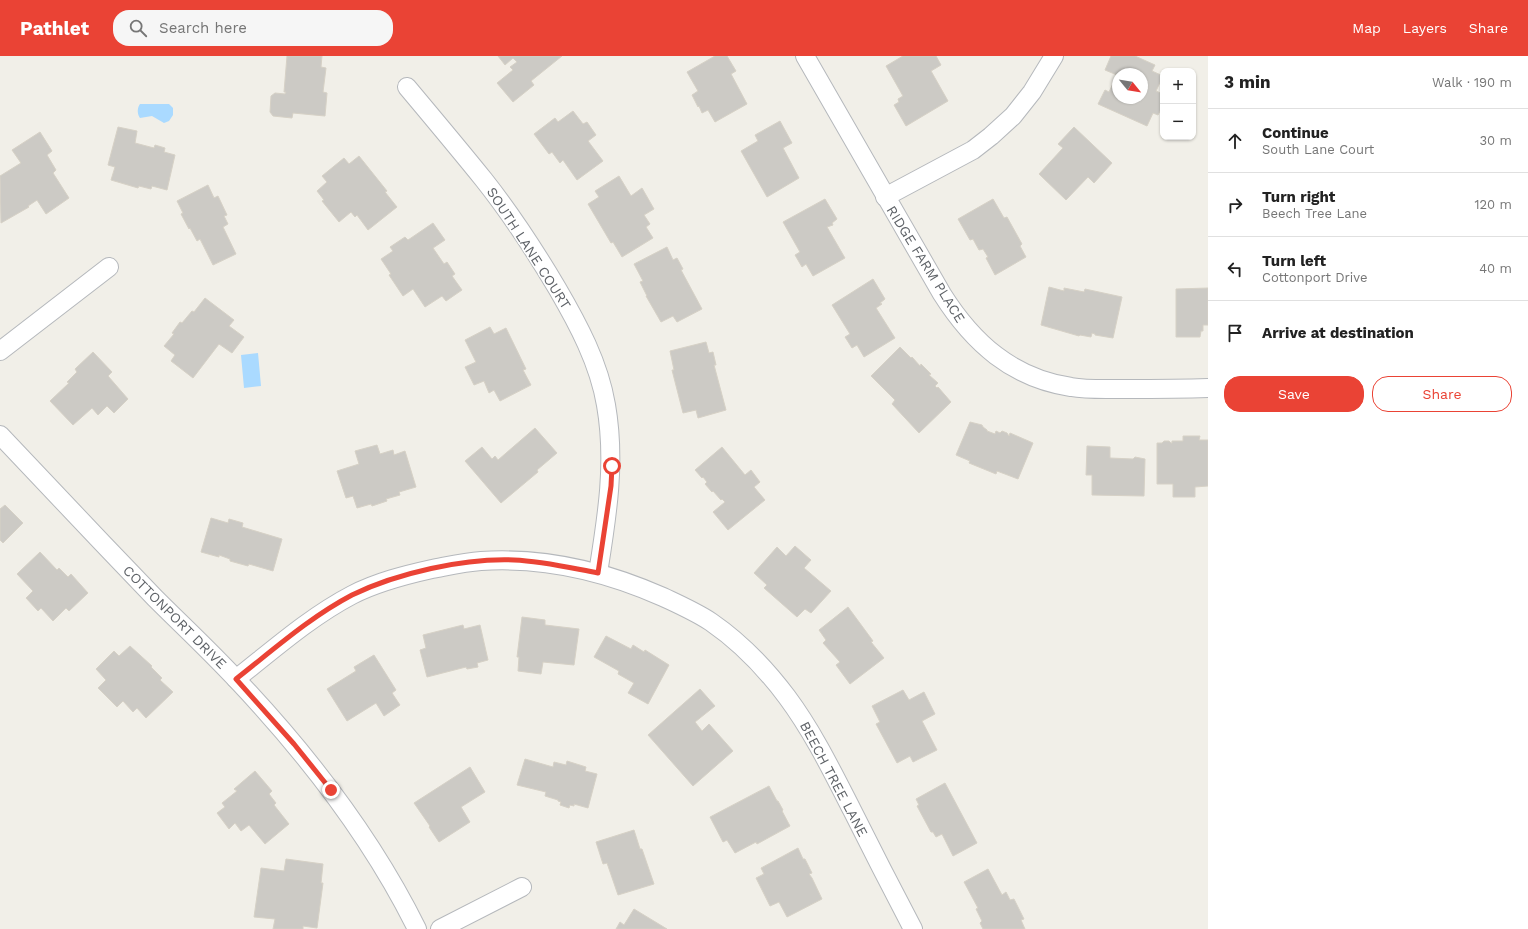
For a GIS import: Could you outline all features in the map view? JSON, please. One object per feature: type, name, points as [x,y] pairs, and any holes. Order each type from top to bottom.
[{"type":"street","name":"RIDGE FARM PLACE","points":[[805,56],[885,197],[956,315],[980,342],[1009,366],[1040,379],[1071,388],[1208,388]]},
{"type":"street","points":[[885,197],[973,150],[991,136],[1013,116],[1032,92],[1054,56]]},
{"type":"street","name":"SOUTH LANE COURT","points":[[407,87],[485,181],[520,231],[566,303],[581,332],[595,365],[606,404],[611,460],[611,486],[598,573]]},
{"type":"street","points":[[0,351],[109,267]]},
{"type":"street","name":"COTTONPORT DRIVE","points":[[0,435],[155,598],[236,679],[294,744],[331,790],[382,865],[395,886],[417,929]]},
{"type":"street","name":"BEECH TREE LANE","points":[[236,679],[309,622],[351,595],[400,576],[479,561],[514,560],[550,564],[598,573],[626,582],[699,614],[720,628],[768,674],[791,703],[824,754],[913,929]]},
{"type":"street","points":[[440,929],[522,887]]},
{"type":"water","points":[[140,104],[169,104],[173,108],[173,115],[169,121],[164,123],[152,116],[140,118],[138,115],[138,107]]},
{"type":"water","points":[[258,353],[261,386],[244,388],[241,355]]},
{"type":"building","points":[[287,56],[322,56],[321,67],[326,68],[323,92],[327,93],[325,116],[293,113],[292,118],[273,116],[270,112],[271,96],[275,93],[285,94],[286,92],[284,92]]},
{"type":"building","points":[[498,56],[562,56],[531,81],[534,85],[513,102],[497,83],[513,70],[510,67],[517,62],[513,58],[505,65]]},
{"type":"building","points":[[715,56],[727,56],[736,71],[731,74],[747,104],[715,122],[708,110],[702,113],[699,106],[698,107],[692,95],[698,91],[687,72]]},
{"type":"building","points":[[903,56],[936,56],[941,65],[931,71],[948,101],[906,126],[894,105],[899,102],[898,99],[903,96],[886,66]]},
{"type":"building","points":[[1111,56],[1135,56],[1155,65],[1152,71],[1160,75],[1160,82],[1156,91],[1160,93],[1160,111],[1158,115],[1153,113],[1147,126],[1098,104],[1105,90],[1109,92],[1112,86],[1112,104],[1148,104],[1148,68],[1112,68],[1112,73],[1105,70]]},
{"type":"building","points":[[573,111],[583,124],[587,122],[596,135],[588,141],[603,161],[577,180],[563,160],[560,163],[552,152],[549,154],[534,134],[555,118],[558,122]]},
{"type":"building","points":[[780,121],[792,143],[783,148],[799,178],[767,197],[741,151],[758,141],[755,135]]},
{"type":"building","points":[[118,127],[137,131],[135,143],[154,148],[155,145],[165,148],[164,152],[175,155],[167,190],[152,186],[151,189],[139,186],[138,188],[111,180],[115,167],[108,165]]},
{"type":"building","points":[[1074,127],[1112,163],[1094,183],[1088,177],[1066,200],[1039,174],[1063,148],[1058,144]]},
{"type":"building","points":[[40,132],[52,151],[47,155],[56,170],[53,173],[69,198],[46,214],[37,200],[28,206],[29,207],[1,223],[0,176],[21,163],[12,150]]},
{"type":"building","points":[[359,156],[387,191],[385,192],[397,207],[368,230],[357,215],[355,217],[351,212],[339,222],[322,201],[324,200],[317,191],[327,182],[322,176],[344,158],[349,164]]},
{"type":"building","points":[[619,176],[631,196],[642,188],[654,209],[644,215],[650,224],[646,227],[653,238],[622,257],[613,242],[611,243],[588,204],[599,197],[595,191]]},
{"type":"building","points":[[208,185],[214,198],[218,196],[227,215],[224,216],[228,224],[223,227],[236,254],[213,265],[200,239],[197,241],[190,228],[189,229],[181,214],[183,213],[177,201]]},
{"type":"building","points":[[825,199],[837,219],[832,223],[833,225],[827,227],[845,258],[813,276],[806,264],[802,267],[795,255],[800,252],[783,222]]},
{"type":"building","points":[[993,199],[1004,218],[1007,217],[1022,244],[1020,246],[1026,257],[995,275],[983,249],[979,250],[973,239],[970,240],[958,219]]},
{"type":"building","points":[[433,223],[445,240],[433,248],[444,264],[447,262],[455,274],[452,276],[462,290],[446,301],[442,296],[425,307],[413,289],[403,296],[389,275],[391,274],[381,259],[393,251],[390,247],[405,237],[408,240]]},
{"type":"building","points":[[667,247],[673,260],[677,258],[683,269],[681,270],[702,309],[677,322],[673,316],[661,322],[646,296],[640,282],[643,281],[634,264]]},
{"type":"building","points":[[873,279],[885,299],[880,303],[882,304],[876,308],[895,338],[864,357],[857,345],[852,348],[845,337],[850,334],[832,305]]},
{"type":"building","points":[[1049,287],[1064,291],[1064,288],[1084,292],[1085,289],[1122,297],[1113,338],[1095,335],[1092,333],[1091,337],[1079,336],[1041,325]]},
{"type":"building","points":[[1208,288],[1208,325],[1203,325],[1203,331],[1201,331],[1200,337],[1176,337],[1176,289]]},
{"type":"building","points":[[205,298],[234,320],[229,326],[244,337],[232,353],[219,344],[193,378],[171,361],[175,355],[164,346],[174,334],[172,333],[180,322],[182,323],[192,311],[194,312]]},
{"type":"building","points":[[490,327],[494,334],[506,328],[526,369],[523,370],[531,385],[500,401],[494,390],[489,393],[484,381],[474,385],[465,367],[476,362],[465,340]]},
{"type":"building","points":[[706,342],[709,353],[713,352],[716,365],[714,365],[726,410],[698,418],[696,410],[683,413],[672,370],[674,370],[670,351]]},
{"type":"building","points":[[900,347],[931,374],[929,375],[938,383],[935,386],[937,388],[938,387],[951,402],[919,433],[892,404],[895,400],[871,376]]},
{"type":"building","points":[[93,352],[112,372],[108,376],[128,399],[114,413],[107,406],[98,415],[92,408],[73,425],[50,401],[69,383],[67,382],[77,372],[75,369]]},
{"type":"building","points":[[970,422],[982,425],[987,431],[995,434],[996,431],[1000,433],[1002,431],[1007,433],[1009,436],[1010,433],[1033,443],[1018,479],[997,471],[996,474],[969,463],[970,461],[956,455]]},
{"type":"building","points":[[535,428],[557,453],[537,470],[538,472],[501,503],[465,461],[482,447],[492,459],[495,456],[498,460]]},
{"type":"building","points":[[1183,436],[1200,436],[1199,440],[1208,440],[1208,486],[1195,487],[1195,497],[1173,497],[1173,484],[1157,484],[1157,443],[1162,443],[1164,441],[1169,441],[1172,443],[1172,441],[1183,441]]},
{"type":"building","points":[[377,445],[380,454],[393,450],[394,455],[405,451],[416,487],[399,492],[400,495],[386,499],[387,501],[372,506],[371,504],[357,508],[353,496],[346,498],[337,471],[359,464],[355,451]]},
{"type":"building","points":[[1087,446],[1110,447],[1110,458],[1133,459],[1135,457],[1145,459],[1144,496],[1092,495],[1092,475],[1086,475]]},
{"type":"building","points":[[722,447],[745,475],[751,470],[760,482],[754,487],[765,500],[728,530],[713,512],[725,502],[722,499],[721,500],[713,491],[712,492],[705,484],[707,482],[695,470]]},
{"type":"building","points":[[5,505],[23,523],[3,543],[0,540],[0,509]]},
{"type":"building","points":[[211,518],[228,523],[229,519],[243,523],[242,527],[282,539],[273,571],[249,564],[248,566],[230,561],[230,559],[219,555],[219,557],[201,552]]},
{"type":"building","points":[[795,546],[811,560],[804,568],[831,591],[811,613],[805,609],[797,617],[764,588],[767,585],[754,573],[777,547],[786,556]]},
{"type":"building","points":[[40,552],[57,570],[59,568],[68,577],[71,574],[88,593],[69,611],[66,608],[53,621],[41,608],[38,611],[26,598],[33,591],[17,574]]},
{"type":"building","points":[[848,607],[873,641],[871,642],[884,658],[850,684],[836,665],[840,662],[823,643],[826,640],[819,630]]},
{"type":"building","points":[[522,617],[545,620],[545,625],[579,629],[574,665],[543,662],[541,674],[518,671],[519,657],[517,657]]},
{"type":"building","points":[[463,625],[464,629],[480,625],[488,660],[477,663],[478,667],[467,669],[466,667],[427,677],[420,650],[426,648],[423,635]]},
{"type":"building","points":[[606,636],[631,649],[633,645],[644,652],[645,650],[669,665],[648,704],[628,693],[634,683],[618,674],[619,671],[594,657]]},
{"type":"building","points":[[130,646],[152,666],[151,667],[162,678],[160,680],[173,692],[146,718],[137,708],[133,712],[123,701],[117,707],[98,688],[106,680],[96,669],[114,651],[119,656]]},
{"type":"building","points":[[374,655],[396,690],[392,693],[400,705],[384,716],[376,703],[347,721],[327,689],[356,671],[354,667]]},
{"type":"building","points":[[700,689],[715,706],[695,722],[702,731],[709,724],[733,751],[693,786],[648,735]]},
{"type":"building","points":[[903,690],[909,700],[924,692],[935,714],[922,721],[937,750],[913,762],[910,756],[897,763],[876,724],[880,722],[872,706]]},
{"type":"building","points":[[525,759],[553,767],[554,762],[566,765],[567,761],[586,767],[585,771],[597,774],[588,808],[574,804],[574,806],[570,805],[569,808],[560,805],[561,802],[558,800],[545,796],[546,792],[517,785]]},
{"type":"building","points":[[470,767],[485,792],[461,807],[470,822],[439,842],[414,803]]},
{"type":"building","points":[[255,771],[272,791],[269,794],[276,803],[274,805],[289,824],[265,844],[249,825],[241,831],[235,823],[229,829],[217,813],[225,807],[222,803],[237,791],[234,789]]},
{"type":"building","points":[[945,783],[977,843],[953,856],[942,834],[936,837],[933,832],[931,832],[917,806],[919,805],[916,799]]},
{"type":"building","points":[[769,786],[783,810],[782,811],[790,826],[757,844],[756,842],[735,853],[727,840],[723,842],[710,817]]},
{"type":"building","points":[[634,830],[654,884],[618,895],[607,863],[603,864],[596,842]]},
{"type":"building","points":[[798,848],[812,873],[809,874],[822,899],[787,917],[779,902],[770,906],[756,878],[764,874],[761,868]]},
{"type":"building","points":[[286,859],[323,864],[321,883],[323,883],[317,928],[303,926],[303,929],[273,929],[275,919],[254,917],[261,868],[284,871]]},
{"type":"building","points":[[988,869],[1002,895],[1006,892],[1010,900],[1014,899],[1024,919],[1021,920],[1025,929],[983,929],[980,923],[982,921],[976,909],[978,908],[964,882]]},
{"type":"building","points":[[634,909],[667,929],[616,929],[620,922],[624,925]]},
{"type":"route","points":[[331,790],[294,744],[236,679],[309,622],[351,595],[400,576],[479,561],[514,560],[550,564],[598,573],[611,486],[612,466]]}]
